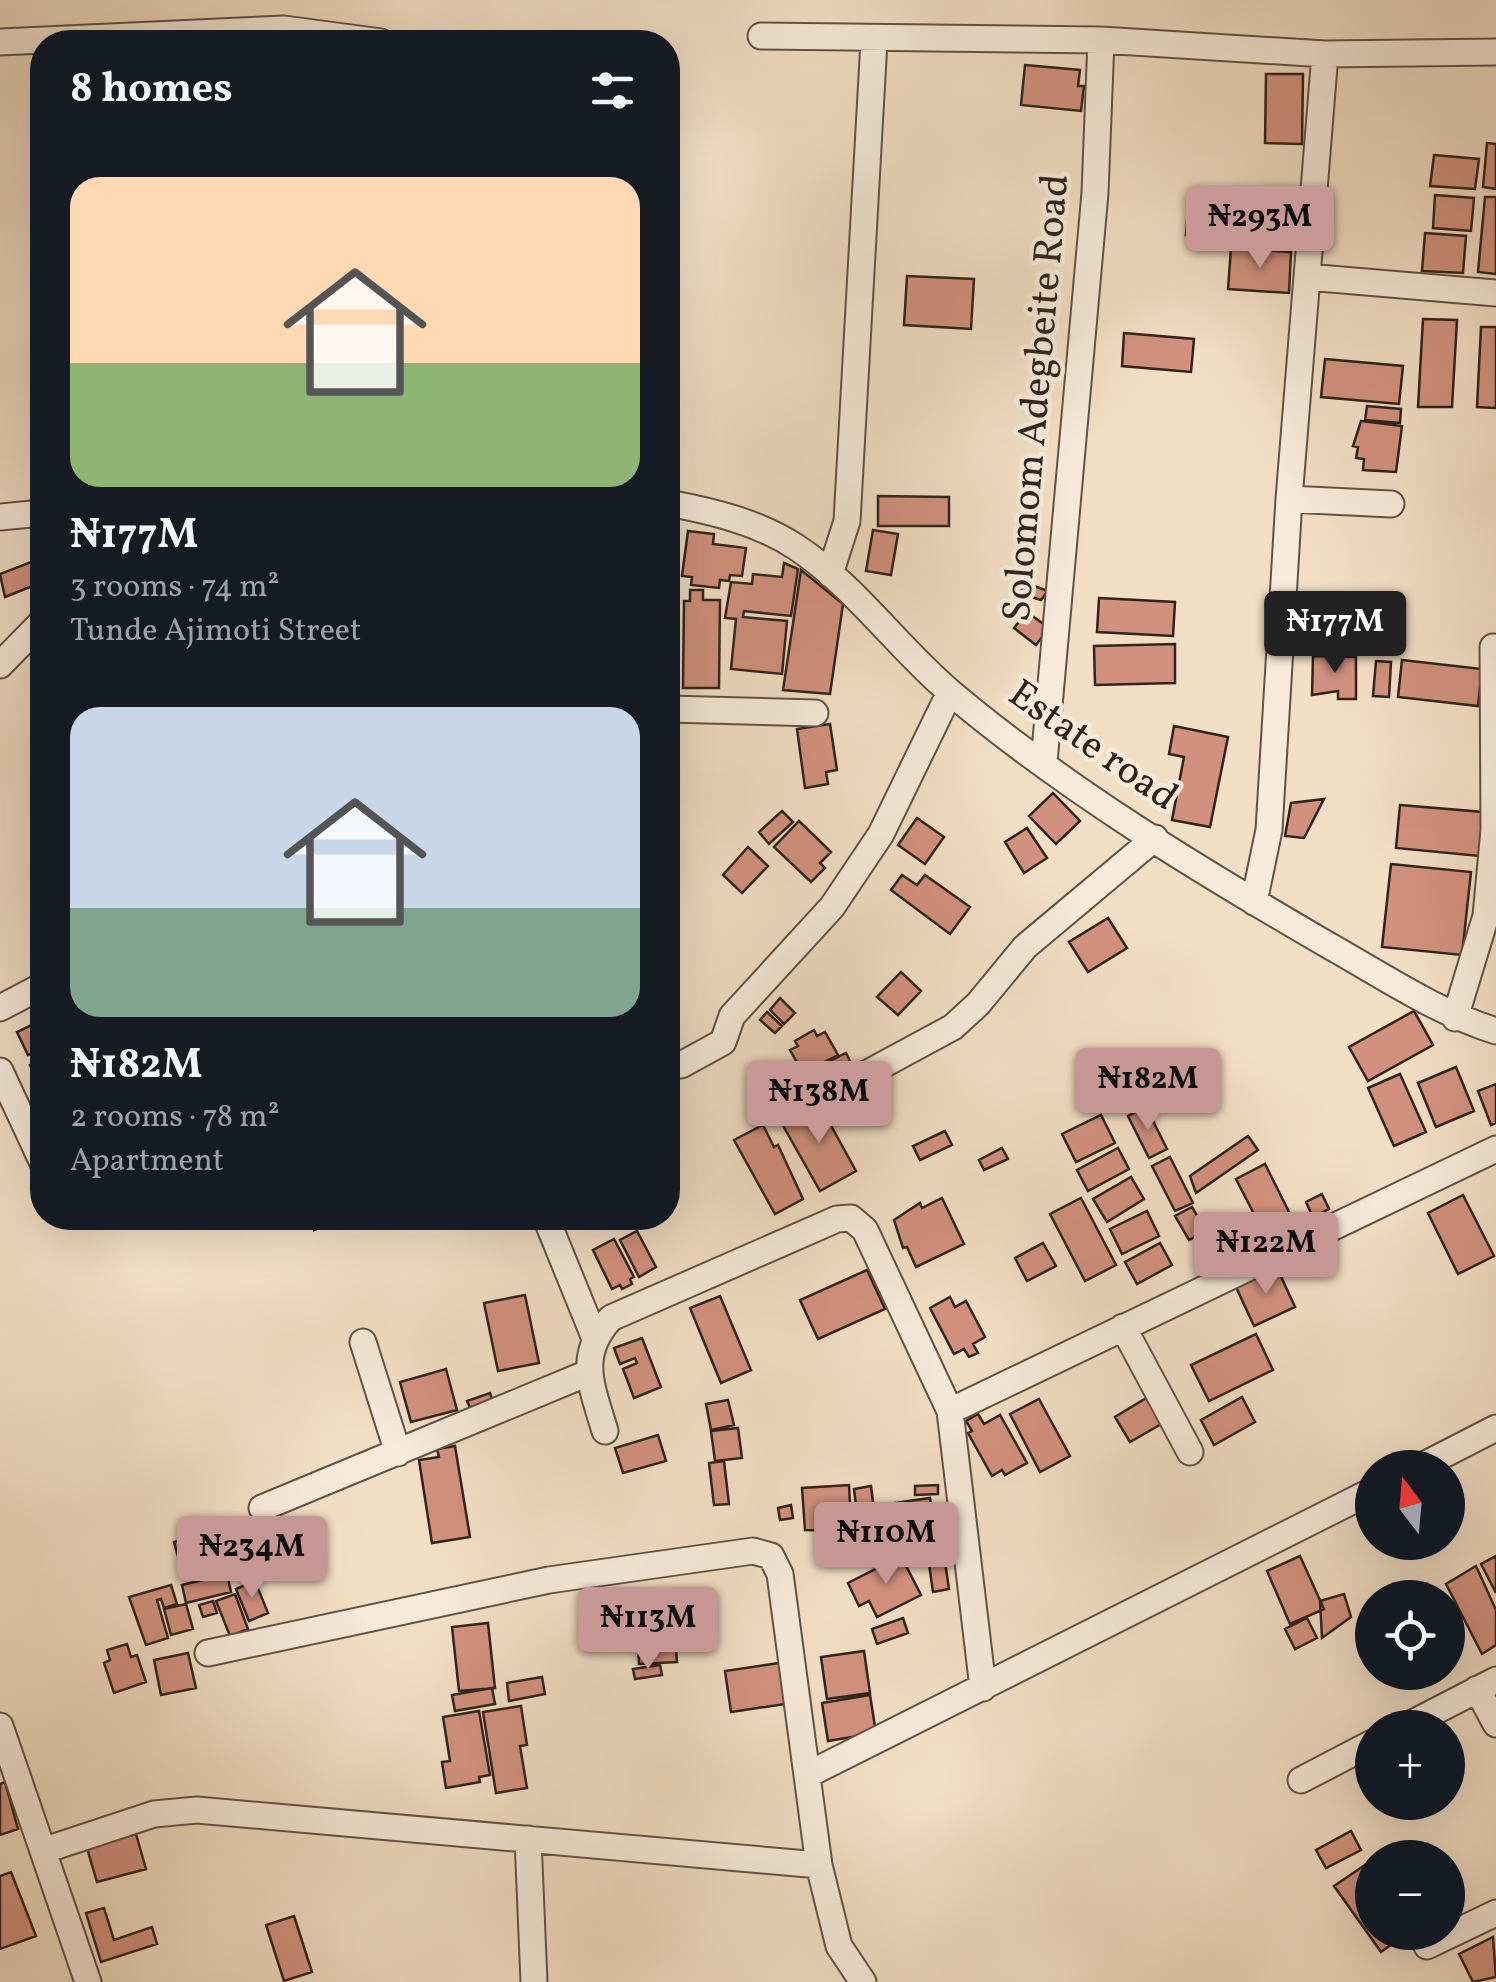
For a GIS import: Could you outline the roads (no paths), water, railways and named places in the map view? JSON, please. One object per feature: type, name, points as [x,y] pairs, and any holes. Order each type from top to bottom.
[{"type":"street","points":[[762,36],[874,41],[1101,40],[1325,54],[1496,52]]},
{"type":"street","name":"Solomom Adegbeite Road","points":[[1044,762],[1095,193],[1101,40]]},
{"type":"street","points":[[830,574],[848,521],[874,41]]},
{"type":"street","points":[[0,42],[30,42]]},
{"type":"street","points":[[1254,902],[1269,830],[1289,499],[1325,54]]},
{"type":"street","points":[[1307,277],[1496,292]]},
{"type":"street","points":[[1289,499],[1391,504]]},
{"type":"street","name":"Estate road","points":[[680,507],[745,522],[794,546],[830,574],[950,692],[1044,762],[1254,902],[1455,1018],[1496,1031]]},
{"type":"street","points":[[0,517],[30,514]]},
{"type":"street","points":[[0,665],[30,634]]},
{"type":"street","points":[[1455,1018],[1486,916],[1494,830],[1494,646]]},
{"type":"street","points":[[681,1065],[723,1042],[732,1016],[832,907],[880,834],[950,692]]},
{"type":"street","points":[[680,709],[815,713]]},
{"type":"street","points":[[866,1074],[953,1027],[1025,948],[1155,838]]},
{"type":"street","points":[[0,1008],[30,992]]},
{"type":"street","points":[[0,1071],[30,1135]]},
{"type":"street","points":[[950,1411],[1496,1149]]},
{"type":"street","points":[[594,1336],[611,1318],[837,1219],[851,1218],[865,1230],[950,1411],[983,1688]]},
{"type":"street","points":[[551,1230],[594,1336],[588,1373],[605,1431]]},
{"type":"street","points":[[1123,1328],[1190,1452]]},
{"type":"street","points":[[362,1342],[398,1453]]},
{"type":"street","points":[[262,1508],[588,1373]]},
{"type":"street","points":[[1453,1450],[1496,1428]]},
{"type":"street","points":[[809,1774],[1355,1499]]},
{"type":"street","points":[[208,1653],[549,1580],[754,1551],[770,1556],[780,1574],[819,1865],[840,1946],[862,1982]]},
{"type":"street","points":[[1437,1710],[1486,1685],[1496,1724]]},
{"type":"street","points":[[0,1726],[88,1982]]},
{"type":"street","points":[[1301,1780],[1355,1752]]},
{"type":"street","points":[[45,1850],[154,1814],[197,1810],[819,1865]]},
{"type":"street","points":[[528,1839],[534,1982]]},
{"type":"street","points":[[1465,1927],[1496,1912]]}]
